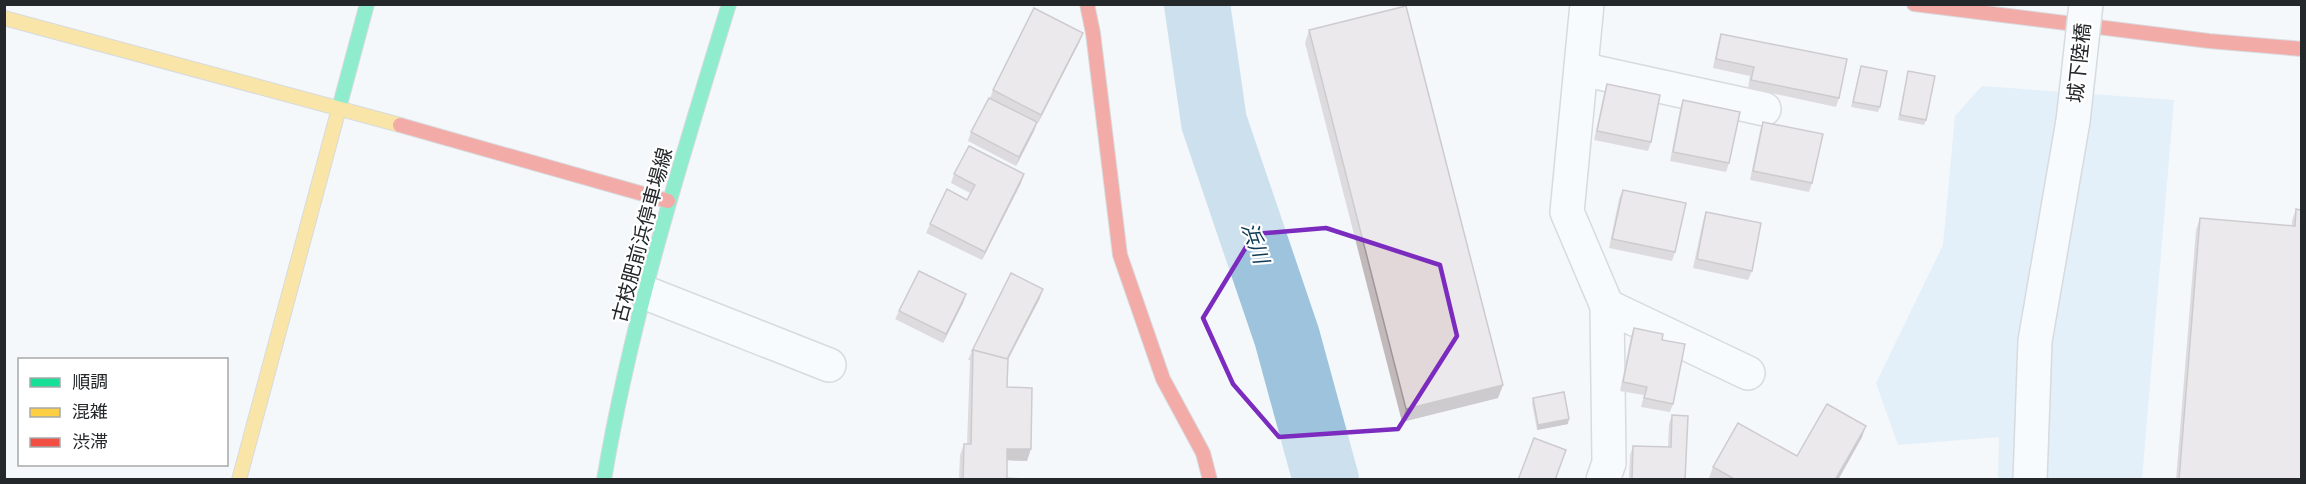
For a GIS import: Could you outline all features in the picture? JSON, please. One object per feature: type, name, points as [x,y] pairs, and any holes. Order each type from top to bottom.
[{"type":"main road","points":[[238,480],[367,4]]},
{"type":"main road","name":"古枝肥前浜停車場線","points":[[604,480],[613,426],[668,201],[729,4]]},
{"type":"main road","points":[[1087,4],[1093,33],[1120,255],[1163,379],[1203,453],[1210,480]]},
{"type":"main road","points":[[1914,4],[2209,41],[2301,49]]},
{"type":"main road","points":[[4,18],[339,108],[668,201]]},
{"type":"street","points":[[1587,4],[1567,212],[1607,306],[1609,463],[1603,480]]},
{"type":"street","name":"城下陸橋","points":[[2030,480],[2035,341],[2073,121],[2085,4]]},
{"type":"street","points":[[1581,69],[1764,109]]},
{"type":"street","points":[[646,293],[829,365]]},
{"type":"street","points":[[1607,306],[1748,373]]},
{"type":"highlighted area","points":[[1326,228],[1440,265],[1457,336],[1398,429],[1279,437],[1233,384],[1203,318],[1254,234]]},
{"type":"shaded area","points":[[1982,86],[2174,100],[2142,479],[1998,479],[1999,437],[1898,445],[1876,383],[1943,245],[1955,116]]},
{"type":"building","points":[[1406,6],[1503,385],[1406,409],[1309,30]]},
{"type":"building","points":[[1034,8],[1083,33],[1041,115],[993,90]]},
{"type":"building","points":[[1721,34],[1847,59],[1839,98],[1751,80],[1754,67],[1716,59]]},
{"type":"building","points":[[1861,66],[1887,71],[1880,107],[1853,102]]},
{"type":"building","points":[[1908,71],[1935,76],[1926,120],[1900,115]]},
{"type":"building","points":[[1607,84],[1660,95],[1651,142],[1597,131]]},
{"type":"building","points":[[989,98],[1037,122],[1019,157],[971,132]]},
{"type":"building","points":[[1683,100],[1740,112],[1729,163],[1673,152]]},
{"type":"building","points":[[1763,122],[1823,134],[1812,183],[1753,171]]},
{"type":"building","points":[[969,146],[1024,174],[985,252],[930,224],[947,189],[967,200],[975,185],[954,174]]},
{"type":"building","points":[[1623,190],[1686,203],[1675,252],[1612,239]]},
{"type":"building","points":[[2296,209],[2301,210],[2301,480],[2179,480],[2200,218],[2295,226]]},
{"type":"building","points":[[1706,212],[1761,223],[1752,271],[1697,259]]},
{"type":"building","points":[[919,271],[966,294],[946,334],[899,311]]},
{"type":"building","points":[[1011,273],[1043,289],[1007,359],[972,351]]},
{"type":"building","points":[[1634,328],[1663,334],[1662,340],[1685,344],[1673,404],[1644,398],[1647,387],[1623,382]]},
{"type":"building","points":[[973,350],[1008,359],[1007,387],[1032,388],[1031,449],[1007,449],[1007,478],[1041,480],[963,480],[964,444],[971,444]]},
{"type":"building","points":[[1564,392],[1569,419],[1538,425],[1533,398]]},
{"type":"building","points":[[1827,404],[1866,426],[1835,480],[1736,480],[1713,467],[1738,423],[1797,456]]},
{"type":"building","points":[[1672,415],[1688,416],[1685,480],[1632,480],[1633,446],[1671,447]]},
{"type":"building","points":[[1534,438],[1566,450],[1555,480],[1518,480]]},
{"type":"waterway","name":"浜川","points":[[1197,4],[1214,122],[1287,337],[1326,480]]},
{"type":"traffic: fast","points":[[338,112],[367,4]]},
{"type":"traffic: fast","points":[[604,480],[615,419],[643,300],[675,181],[729,4]]},
{"type":"traffic: slow","points":[[4,18],[400,125]]},
{"type":"traffic: slow","points":[[239,480],[338,112]]},
{"type":"traffic: jam","points":[[1087,4],[1093,33],[1120,255],[1163,379],[1203,453],[1210,480]]},
{"type":"traffic: jam","points":[[1914,4],[2209,41],[2302,49]]},
{"type":"traffic: jam","points":[[400,125],[668,201]]}]
